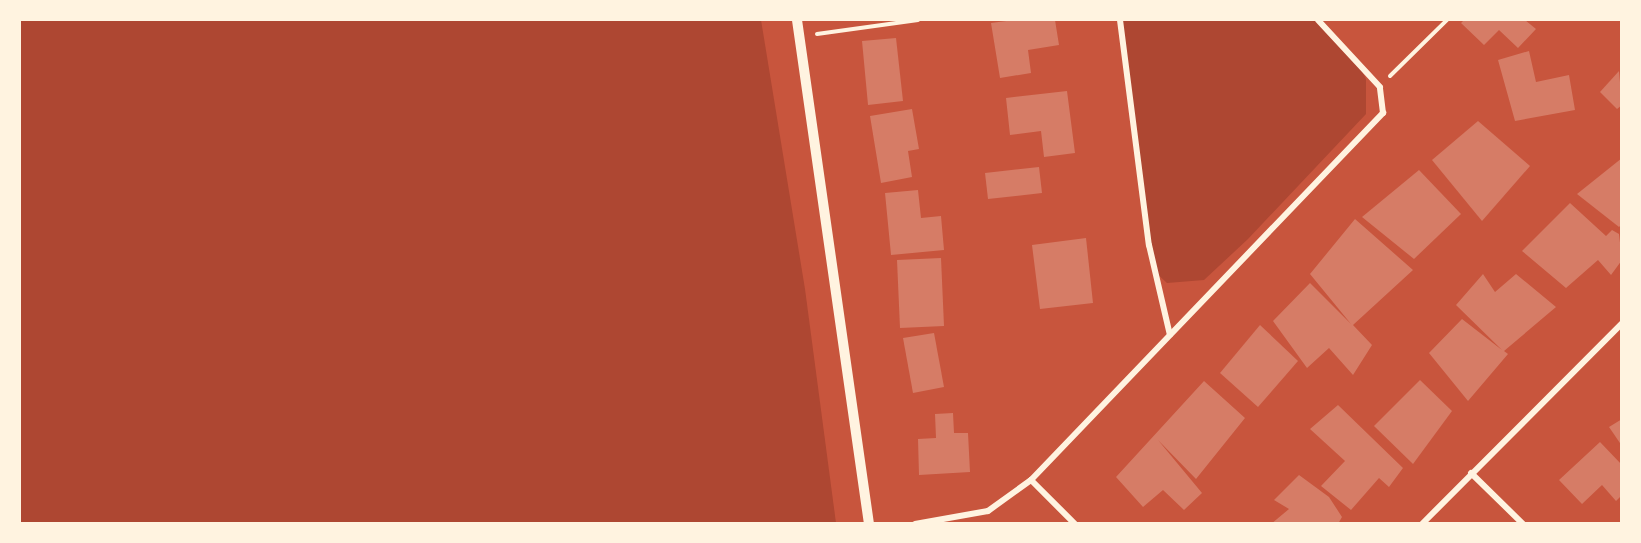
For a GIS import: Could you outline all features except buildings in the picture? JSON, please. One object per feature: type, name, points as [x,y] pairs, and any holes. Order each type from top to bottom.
[{"type":"street","points":[[796,20],[869,524]]},
{"type":"street","points":[[1120,20],[1149,245],[1170,335]]},
{"type":"street","points":[[915,524],[987,511],[1031,480],[1366,134],[1383,113],[1380,87],[1318,20]]},
{"type":"street","points":[[1422,524],[1622,323]]},
{"type":"street","points":[[1471,473],[1522,524]]},
{"type":"street","points":[[1031,480],[1074,524]]},
{"type":"path","points":[[817,34],[918,20]]},
{"type":"path","points":[[1380,87],[1447,20]]},
{"type":"shaded area","points":[[20,20],[761,20],[805,289],[836,523],[20,523]]},
{"type":"shaded area","points":[[1120,20],[1317,20],[1356,59],[1366,79],[1366,114],[1248,239],[1204,280],[1167,283],[1155,272]]}]
